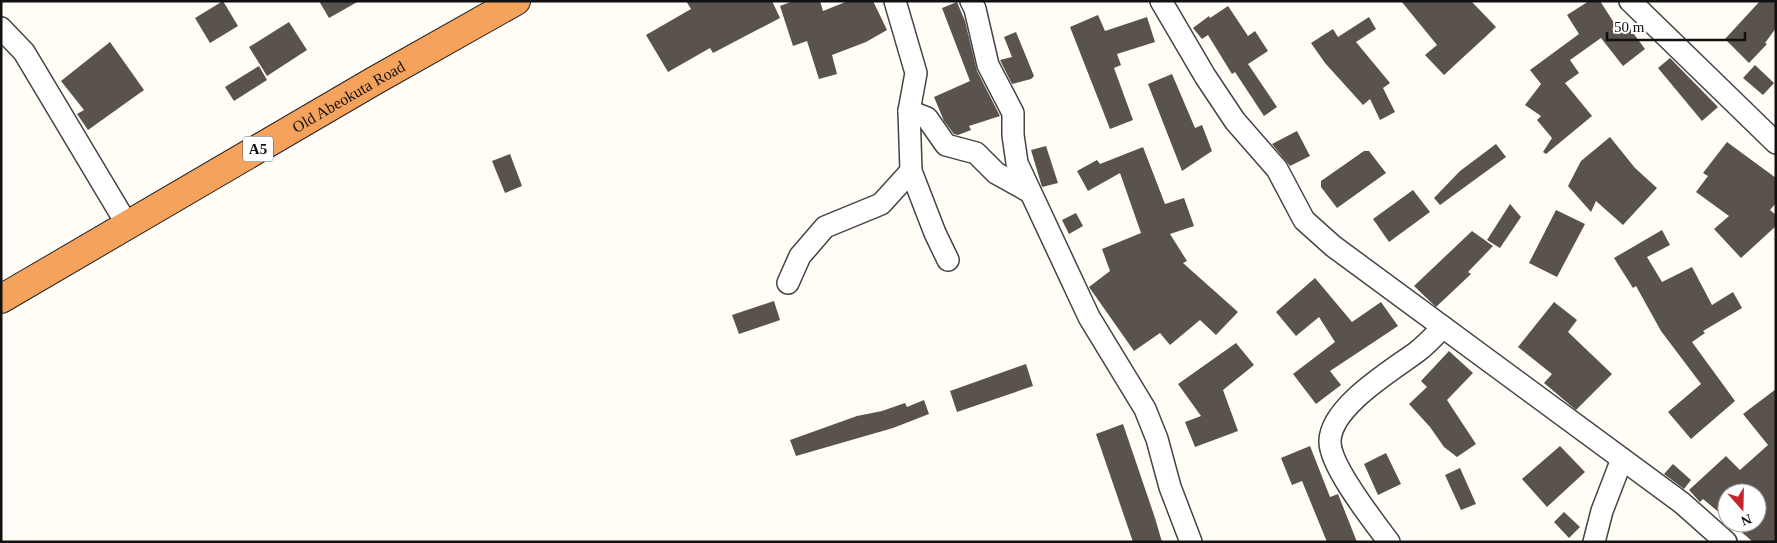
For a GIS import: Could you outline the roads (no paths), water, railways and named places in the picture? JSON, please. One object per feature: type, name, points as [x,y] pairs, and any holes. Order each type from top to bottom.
[{"type":"highway","name":"Old Abeokuta Road","points":[[1,299],[516,1]]},
{"type":"street","points":[[895,1],[916,73],[910,111],[911,171],[935,233],[948,260]]},
{"type":"street","points":[[971,1],[975,9],[988,65],[1013,113],[1013,135],[1017,163],[1089,317],[1145,409],[1157,439],[1170,487],[1191,542]]},
{"type":"street","points":[[1161,1],[1205,76],[1235,121],[1277,170],[1304,220],[1333,246],[1682,503],[1726,542]]},
{"type":"street","points":[[1630,1],[1773,136]]},
{"type":"street","points":[[1,28],[24,52],[128,226]]},
{"type":"street","points":[[910,111],[927,118],[946,145],[976,153],[996,173],[1030,192]]},
{"type":"street","points":[[788,283],[800,256],[824,227],[881,204],[911,171]]},
{"type":"street","points":[[1389,542],[1357,499],[1332,452],[1330,440],[1342,414],[1365,388],[1420,349],[1443,327]]},
{"type":"street","points":[[1594,542],[1602,511],[1622,459]]}]
